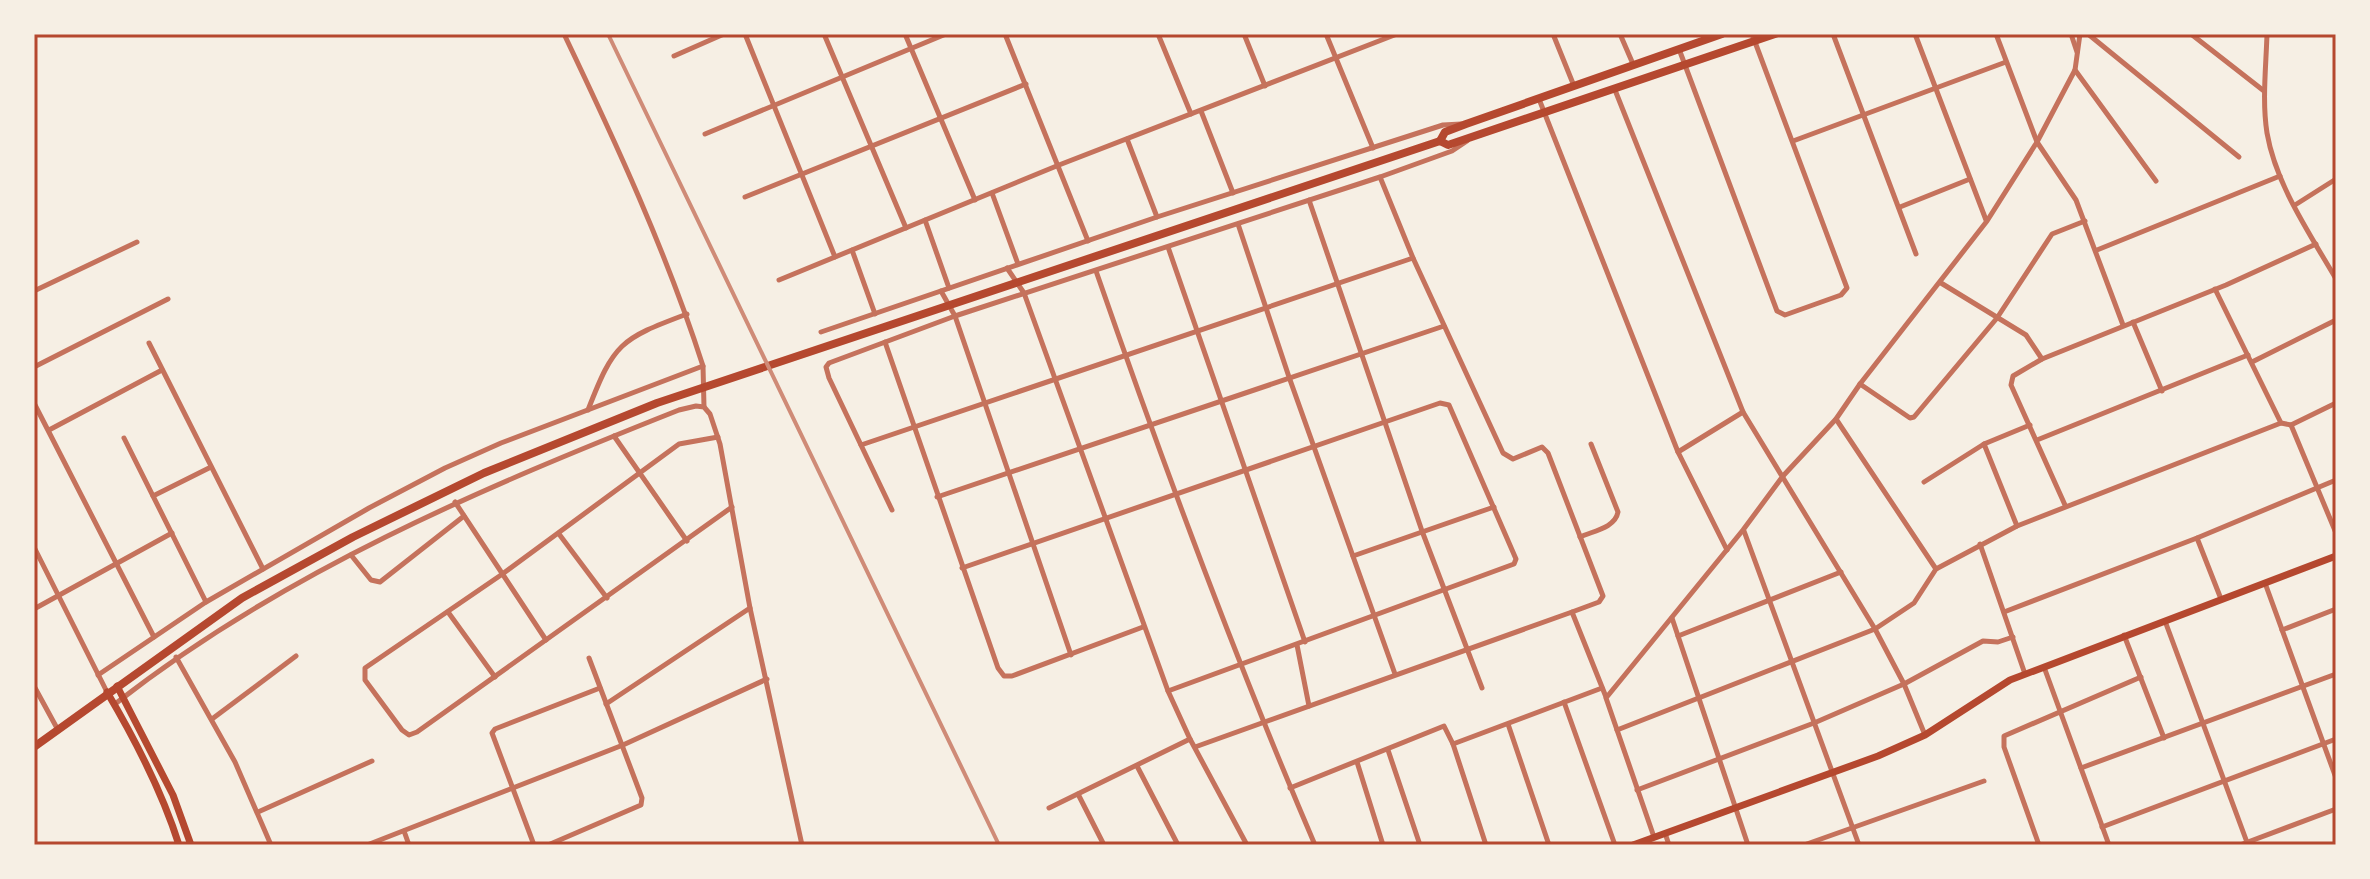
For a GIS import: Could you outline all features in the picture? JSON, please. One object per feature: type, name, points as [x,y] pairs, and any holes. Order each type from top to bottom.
[{"type":"main road","points":[[34,747],[242,598],[353,537],[484,473],[657,403],[1429,145],[1440,141],[1445,132],[1466,124],[1679,49],[1704,37],[1722,34]]},
{"type":"main road","points":[[1440,141],[1448,145],[1471,138],[1615,90],[1753,37],[1775,34]]},
{"type":"main road","points":[[1633,845],[1835,773],[1925,735],[1998,686],[2043,666],[2336,556]]},
{"type":"main road","points":[[117,686],[125,696],[173,795],[191,845]]},
{"type":"main road","points":[[107,692],[163,800],[179,845]]},
{"type":"street","points":[[564,34],[614,140],[687,314],[703,366],[704,407],[710,414],[718,437],[750,608],[802,845]]},
{"type":"street","points":[[674,56],[724,34]]},
{"type":"street","points":[[745,34],[835,257]]},
{"type":"street","points":[[824,34],[906,228]]},
{"type":"street","points":[[905,34],[975,200]]},
{"type":"street","points":[[705,134],[946,34]]},
{"type":"street","points":[[1005,34],[1088,241]]},
{"type":"street","points":[[1158,34],[1191,114]]},
{"type":"street","points":[[1244,34],[1265,86]]},
{"type":"street","points":[[1326,34],[1373,148]]},
{"type":"street","points":[[779,280],[1059,165],[1397,34]]},
{"type":"street","points":[[1553,34],[1575,87]]},
{"type":"street","points":[[1620,34],[1633,65]]},
{"type":"street","points":[[1833,34],[1916,254]]},
{"type":"street","points":[[1915,34],[1987,221]]},
{"type":"street","points":[[1996,34],[2037,142],[2076,200],[2123,325]]},
{"type":"street","points":[[2071,34],[2077,52]]},
{"type":"street","points":[[1606,698],[1783,476],[1836,419],[1987,221],[2037,142],[2075,70],[2080,34]]},
{"type":"street","points":[[2088,34],[2239,157]]},
{"type":"street","points":[[2191,34],[2265,92]]},
{"type":"street","points":[[2267,34],[2267,133],[2280,176],[2336,279]]},
{"type":"street","points":[[1679,49],[1777,311],[1785,315],[1841,295],[1847,288],[1753,37]]},
{"type":"street","points":[[1793,141],[2006,62]]},
{"type":"street","points":[[2075,70],[2156,181]]},
{"type":"street","points":[[745,197],[1026,84]]},
{"type":"street","points":[[1615,90],[1743,412],[1875,629],[1904,684],[1925,735]]},
{"type":"street","points":[[1539,99],[1678,452],[1727,550]]},
{"type":"street","points":[[1201,111],[1233,193]]},
{"type":"street","points":[[821,332],[1157,217],[1443,125],[1466,124]]},
{"type":"street","points":[[892,510],[826,367],[829,363],[955,316],[1380,177],[1452,151],[1471,138]]},
{"type":"street","points":[[1127,139],[1157,217]]},
{"type":"street","points":[[2097,250],[2280,176]]},
{"type":"street","points":[[1195,747],[1572,612],[1599,602],[1603,596],[1545,448],[1513,459],[1503,453],[1413,258],[1380,177]]},
{"type":"street","points":[[1900,207],[1970,179]]},
{"type":"street","points":[[2295,205],[2336,179]]},
{"type":"street","points":[[992,193],[1018,264]]},
{"type":"street","points":[[1309,200],[1422,531],[1482,688]]},
{"type":"street","points":[[925,220],[949,288]]},
{"type":"street","points":[[1860,384],[1910,418],[1914,417],[1997,318],[2052,234],[2085,221]]},
{"type":"street","points":[[1238,224],[1395,674]]},
{"type":"street","points":[[34,291],[137,242]]},
{"type":"street","points":[[2065,505],[2010,380],[2013,376],[2042,359],[2215,289],[2316,244]]},
{"type":"street","points":[[1168,247],[1305,642]]},
{"type":"street","points":[[852,250],[875,314]]},
{"type":"street","points":[[861,445],[1413,258]]},
{"type":"street","points":[[1007,268],[1024,293],[1168,691],[1247,845]]},
{"type":"street","points":[[1096,271],[1240,666],[1315,845]]},
{"type":"street","points":[[1941,283],[2026,335],[2042,359]]},
{"type":"street","points":[[2215,289],[2281,423]]},
{"type":"street","points":[[941,291],[955,316],[1071,655]]},
{"type":"street","points":[[34,367],[168,299]]},
{"type":"street","points":[[588,410],[618,348],[645,330],[687,314]]},
{"type":"street","points":[[2252,362],[2336,320]]},
{"type":"street","points":[[2133,321],[2162,391]]},
{"type":"street","points":[[937,497],[1444,326]]},
{"type":"street","points":[[885,342],[962,568],[998,668],[1004,676],[1012,676],[1143,627]]},
{"type":"street","points":[[149,343],[263,569]]},
{"type":"street","points":[[2037,440],[2248,355]]},
{"type":"street","points":[[98,675],[206,602],[445,468],[703,366]]},
{"type":"street","points":[[49,430],[162,370]]},
{"type":"street","points":[[34,403],[154,637]]},
{"type":"street","points":[[962,568],[1447,403],[1516,562],[1168,691]]},
{"type":"street","points":[[1617,730],[1875,629],[1914,603],[1936,569],[2017,526],[2281,423],[2291,425],[2336,403]]},
{"type":"street","points":[[114,705],[176,657],[351,555],[455,502],[679,410],[704,407]]},
{"type":"street","points":[[1678,452],[1743,412]]},
{"type":"street","points":[[1836,419],[1936,569]]},
{"type":"street","points":[[1924,482],[1984,444],[2030,425]]},
{"type":"street","points":[[2291,425],[2336,533]]},
{"type":"street","points":[[614,436],[687,541]]},
{"type":"street","points":[[718,437],[679,444],[559,534],[365,668],[365,680],[402,730],[409,735],[417,732],[732,507]]},
{"type":"street","points":[[124,438],[206,602]]},
{"type":"street","points":[[1580,537],[1614,523],[1618,517],[1591,444]]},
{"type":"street","points":[[1984,444],[2017,526]]},
{"type":"street","points":[[153,496],[211,467]]},
{"type":"street","points":[[2004,612],[2197,538],[2336,480]]},
{"type":"street","points":[[455,502],[546,640]]},
{"type":"street","points":[[1353,556],[1494,507]]},
{"type":"street","points":[[351,555],[371,580],[380,582],[464,516]]},
{"type":"street","points":[[1743,530],[1859,845]]},
{"type":"street","points":[[34,609],[172,533]]},
{"type":"street","points":[[559,534],[607,598]]},
{"type":"street","points":[[2197,538],[2221,599]]},
{"type":"street","points":[[1980,544],[2025,674]]},
{"type":"street","points":[[34,547],[107,692]]},
{"type":"street","points":[[1678,636],[1841,572]]},
{"type":"street","points":[[2265,583],[2336,778]]},
{"type":"street","points":[[606,704],[750,608]]},
{"type":"street","points":[[2282,630],[2336,609]]},
{"type":"street","points":[[448,612],[495,677]]},
{"type":"street","points":[[1572,612],[1606,698],[1654,837]]},
{"type":"street","points":[[1672,617],[1748,845]]},
{"type":"street","points":[[2165,620],[2245,844],[2336,809]]},
{"type":"street","points":[[2124,635],[2164,738]]},
{"type":"street","points":[[1637,790],[1814,723],[1904,684],[1983,641],[1998,642],[2013,637]]},
{"type":"street","points":[[1297,645],[1309,706]]},
{"type":"street","points":[[212,719],[296,656]]},
{"type":"street","points":[[176,657],[212,719],[271,845]]},
{"type":"street","points":[[548,845],[641,805],[642,798],[589,658]]},
{"type":"street","points":[[2043,666],[2109,845]]},
{"type":"street","points":[[2081,768],[2336,674]]},
{"type":"street","points":[[2039,845],[2002,741],[2009,731],[2141,677]]},
{"type":"street","points":[[367,845],[623,745],[767,679]]},
{"type":"street","points":[[34,686],[58,730]]},
{"type":"street","points":[[534,845],[492,738],[495,729],[600,688]]},
{"type":"street","points":[[1453,744],[1602,688]]},
{"type":"street","points":[[1564,702],[1615,845]]},
{"type":"street","points":[[1508,724],[1549,845]]},
{"type":"street","points":[[1290,788],[1440,726],[1447,729],[1453,744],[1486,845]]},
{"type":"street","points":[[1049,808],[1190,739]]},
{"type":"street","points":[[2102,827],[2336,739]]},
{"type":"street","points":[[1388,750],[1420,845]]},
{"type":"street","points":[[258,812],[372,761]]},
{"type":"street","points":[[1357,762],[1383,845]]},
{"type":"street","points":[[1137,766],[1178,845]]},
{"type":"street","points":[[1804,845],[1984,781]]},
{"type":"street","points":[[1078,794],[1104,845]]},
{"type":"street","points":[[404,830],[409,845]]},
{"type":"street","points":[[1665,833],[1669,845]]},
{"type":"railway","points":[[608,34],[999,845]]}]
